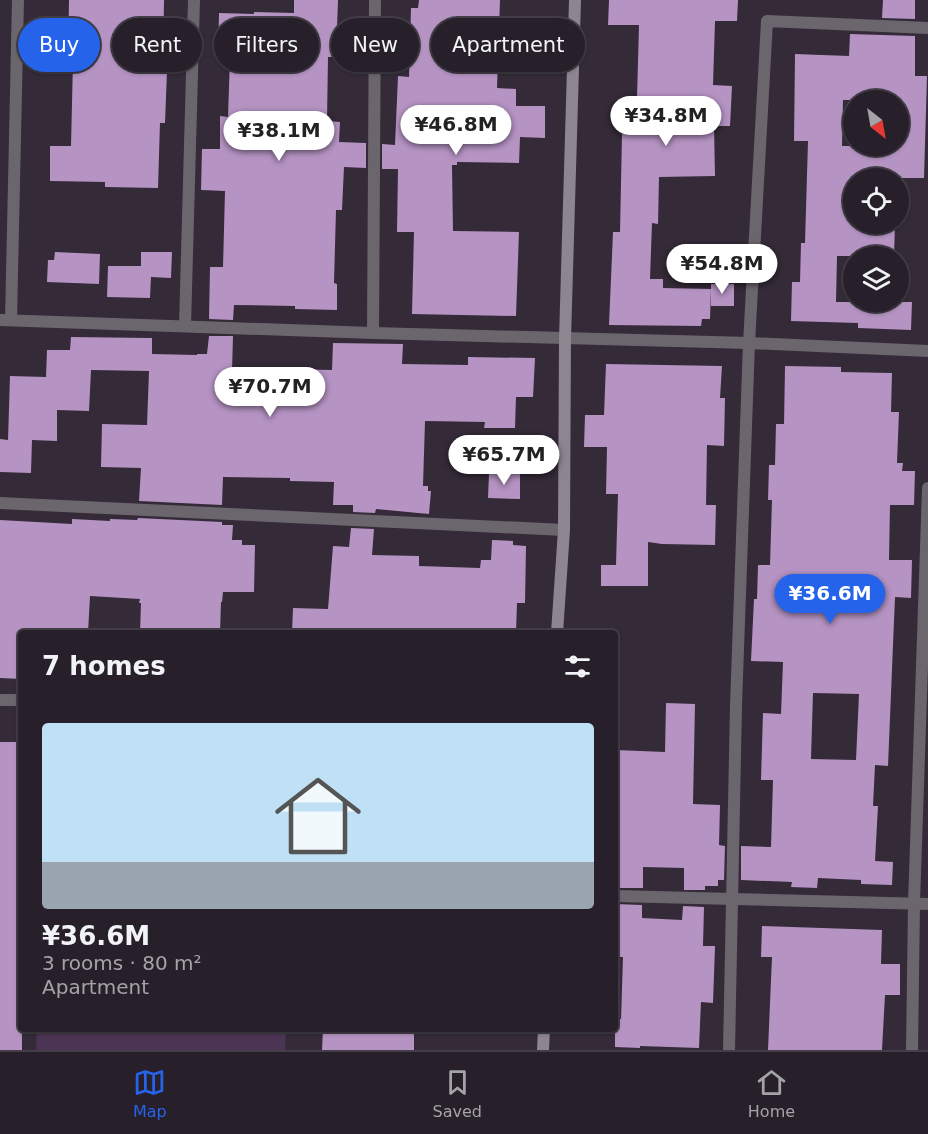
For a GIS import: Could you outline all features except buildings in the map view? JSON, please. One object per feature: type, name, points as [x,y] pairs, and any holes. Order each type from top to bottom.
[{"type":"street","points":[[18,0],[6,320],[928,351]]},
{"type":"street","points":[[185,326],[194,0]]},
{"type":"street","points":[[374,333],[375,0]]},
{"type":"street","points":[[557,630],[564,530],[565,339],[575,0]]},
{"type":"street","points":[[729,1050],[736,705],[749,344],[767,21],[928,28]]},
{"type":"street","points":[[912,1050],[914,904],[928,488]]},
{"type":"street","points":[[0,503],[564,530]]},
{"type":"street","points":[[0,700],[18,700]]},
{"type":"street","points":[[618,896],[928,904]]},
{"type":"street","points":[[543,1050],[544,1032]]},
{"type":"shaded area","points":[[37,1032],[286,1032],[285,1050],[36,1050]]}]
